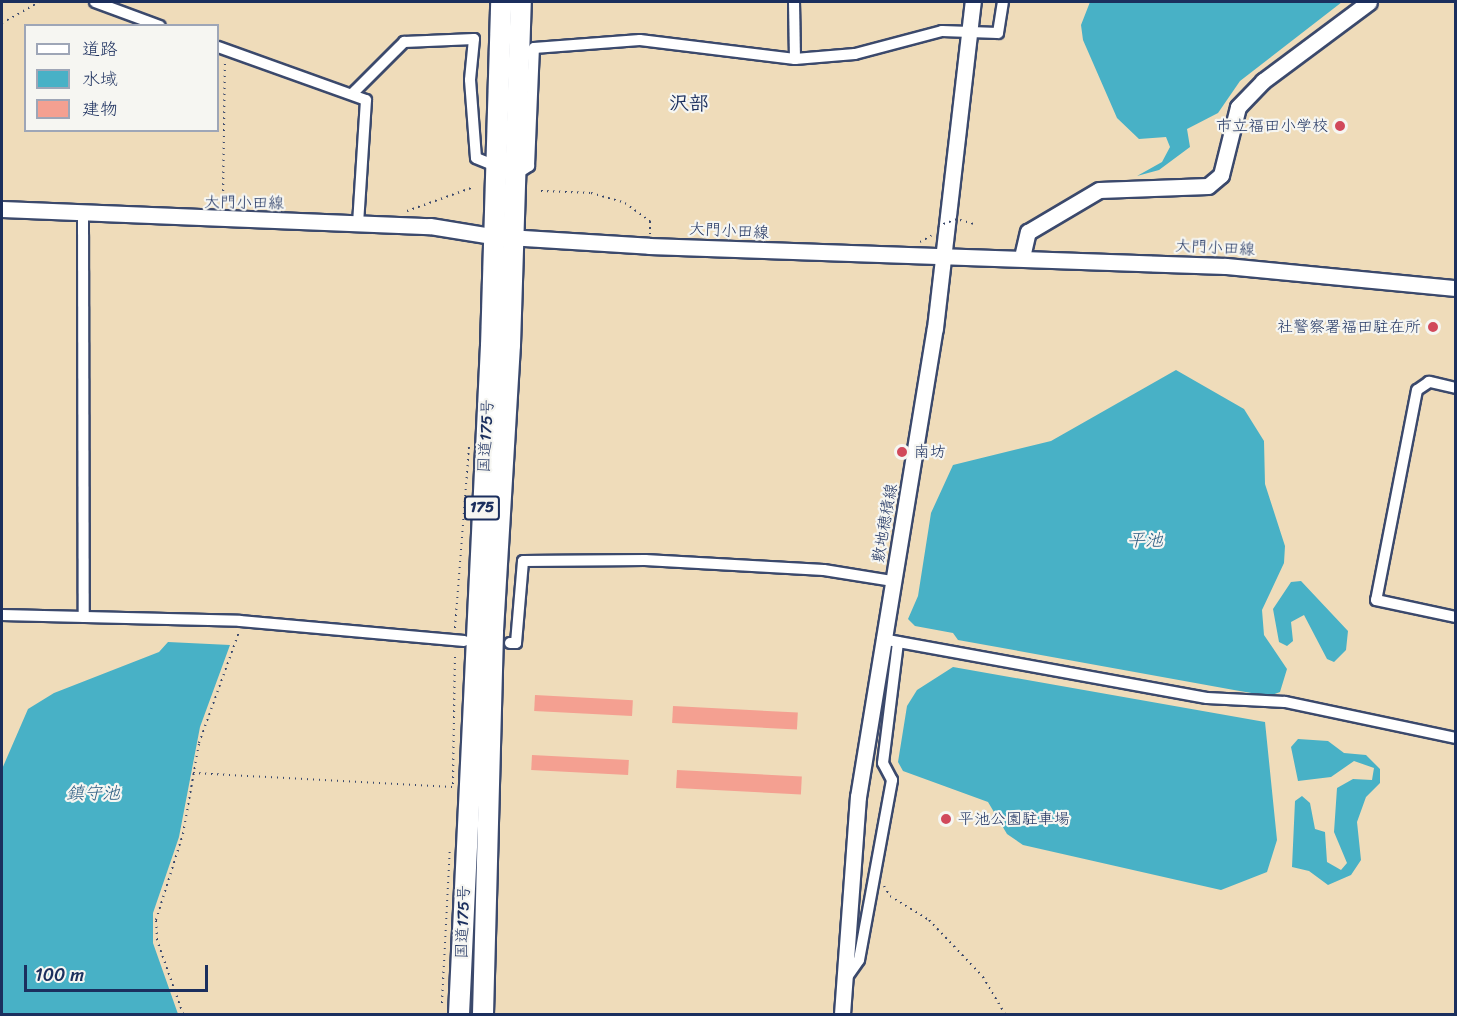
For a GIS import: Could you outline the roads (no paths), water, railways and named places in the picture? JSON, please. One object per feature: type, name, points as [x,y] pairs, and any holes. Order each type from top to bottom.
[{"type":"highway","name":"国道175号","points":[[459,1014],[487,429],[493,165],[501,2]]},
{"type":"highway","name":"国道175号","points":[[483,1014],[493,631],[514,238],[521,2]]},
{"type":"main road","name":"敷地穂積線","points":[[842,1014],[858,797],[946,253],[973,2]]},
{"type":"main road","points":[[1022,256],[1028,232],[1099,190],[1208,186],[1221,175],[1238,107],[1263,81],[1369,2]]},
{"type":"main road","name":"大門小田線","points":[[2,209],[83,215],[383,223],[514,238],[649,246],[946,253],[1323,272],[1455,288]]},
{"type":"street","points":[[94,2],[154,24]]},
{"type":"street","points":[[794,2],[795,59]]},
{"type":"street","points":[[515,176],[529,166],[534,48],[640,40],[795,59],[855,54],[942,31],[969,30],[998,33],[1003,2]]},
{"type":"street","points":[[352,94],[404,42],[474,39],[470,80],[476,158],[493,165]]},
{"type":"street","points":[[222,49],[366,100],[358,223]]},
{"type":"street","points":[[83,215],[84,617]]},
{"type":"street","points":[[1455,388],[1429,382],[1417,390],[1376,600],[1455,617]]},
{"type":"street","points":[[510,643],[516,643],[523,561],[645,560],[824,570],[892,581]]},
{"type":"street","points":[[2,615],[240,621],[459,640]]},
{"type":"street","points":[[882,639],[1207,698],[1285,702],[1455,738]]},
{"type":"street","points":[[843,983],[859,960],[892,780],[883,763],[898,642]]},
{"type":"water","points":[[1090,2],[1342,2],[1240,81],[1218,113],[1187,129],[1190,147],[1159,170],[1137,176],[1162,162],[1170,147],[1166,137],[1139,139],[1117,118],[1083,40],[1081,25]]},
{"type":"water","name":"平池","points":[[1176,370],[1244,409],[1264,441],[1265,484],[1285,546],[1284,563],[1262,610],[1264,635],[1287,669],[1280,692],[1269,696],[958,640],[953,633],[915,626],[908,619],[918,596],[931,513],[953,465],[1051,441]]},
{"type":"water","points":[[1301,581],[1348,631],[1346,650],[1334,662],[1327,659],[1304,615],[1291,622],[1293,641],[1287,646],[1279,642],[1273,609],[1291,582]]},
{"type":"water","name":"鎮守池","points":[[168,642],[230,645],[200,727],[179,837],[153,913],[153,943],[178,1014],[2,1014],[2,769],[28,709],[54,693],[159,652]]},
{"type":"water","points":[[953,667],[1265,722],[1277,840],[1267,872],[1221,890],[1023,845],[1007,834],[988,802],[903,771],[898,762],[907,706],[917,690]]},
{"type":"water","points":[[1298,739],[1328,741],[1344,753],[1366,755],[1380,769],[1380,783],[1366,797],[1357,822],[1361,860],[1351,875],[1328,885],[1309,871],[1292,867],[1295,801],[1302,796],[1310,803],[1315,829],[1325,832],[1327,862],[1341,870],[1347,863],[1334,832],[1337,788],[1353,779],[1372,780],[1374,768],[1354,761],[1331,777],[1298,781],[1291,747]]},
{"type":"place","name":"市立福田小学校","points":[[1340,126]]},
{"type":"place","name":"社警察署福田駐在所","points":[[1433,327]]},
{"type":"place","name":"南坊","points":[[902,452]]},
{"type":"place","name":"平池公園駐車場","points":[[946,819]]},
{"type":"district","name":"沢部","points":[[689,103]]}]
